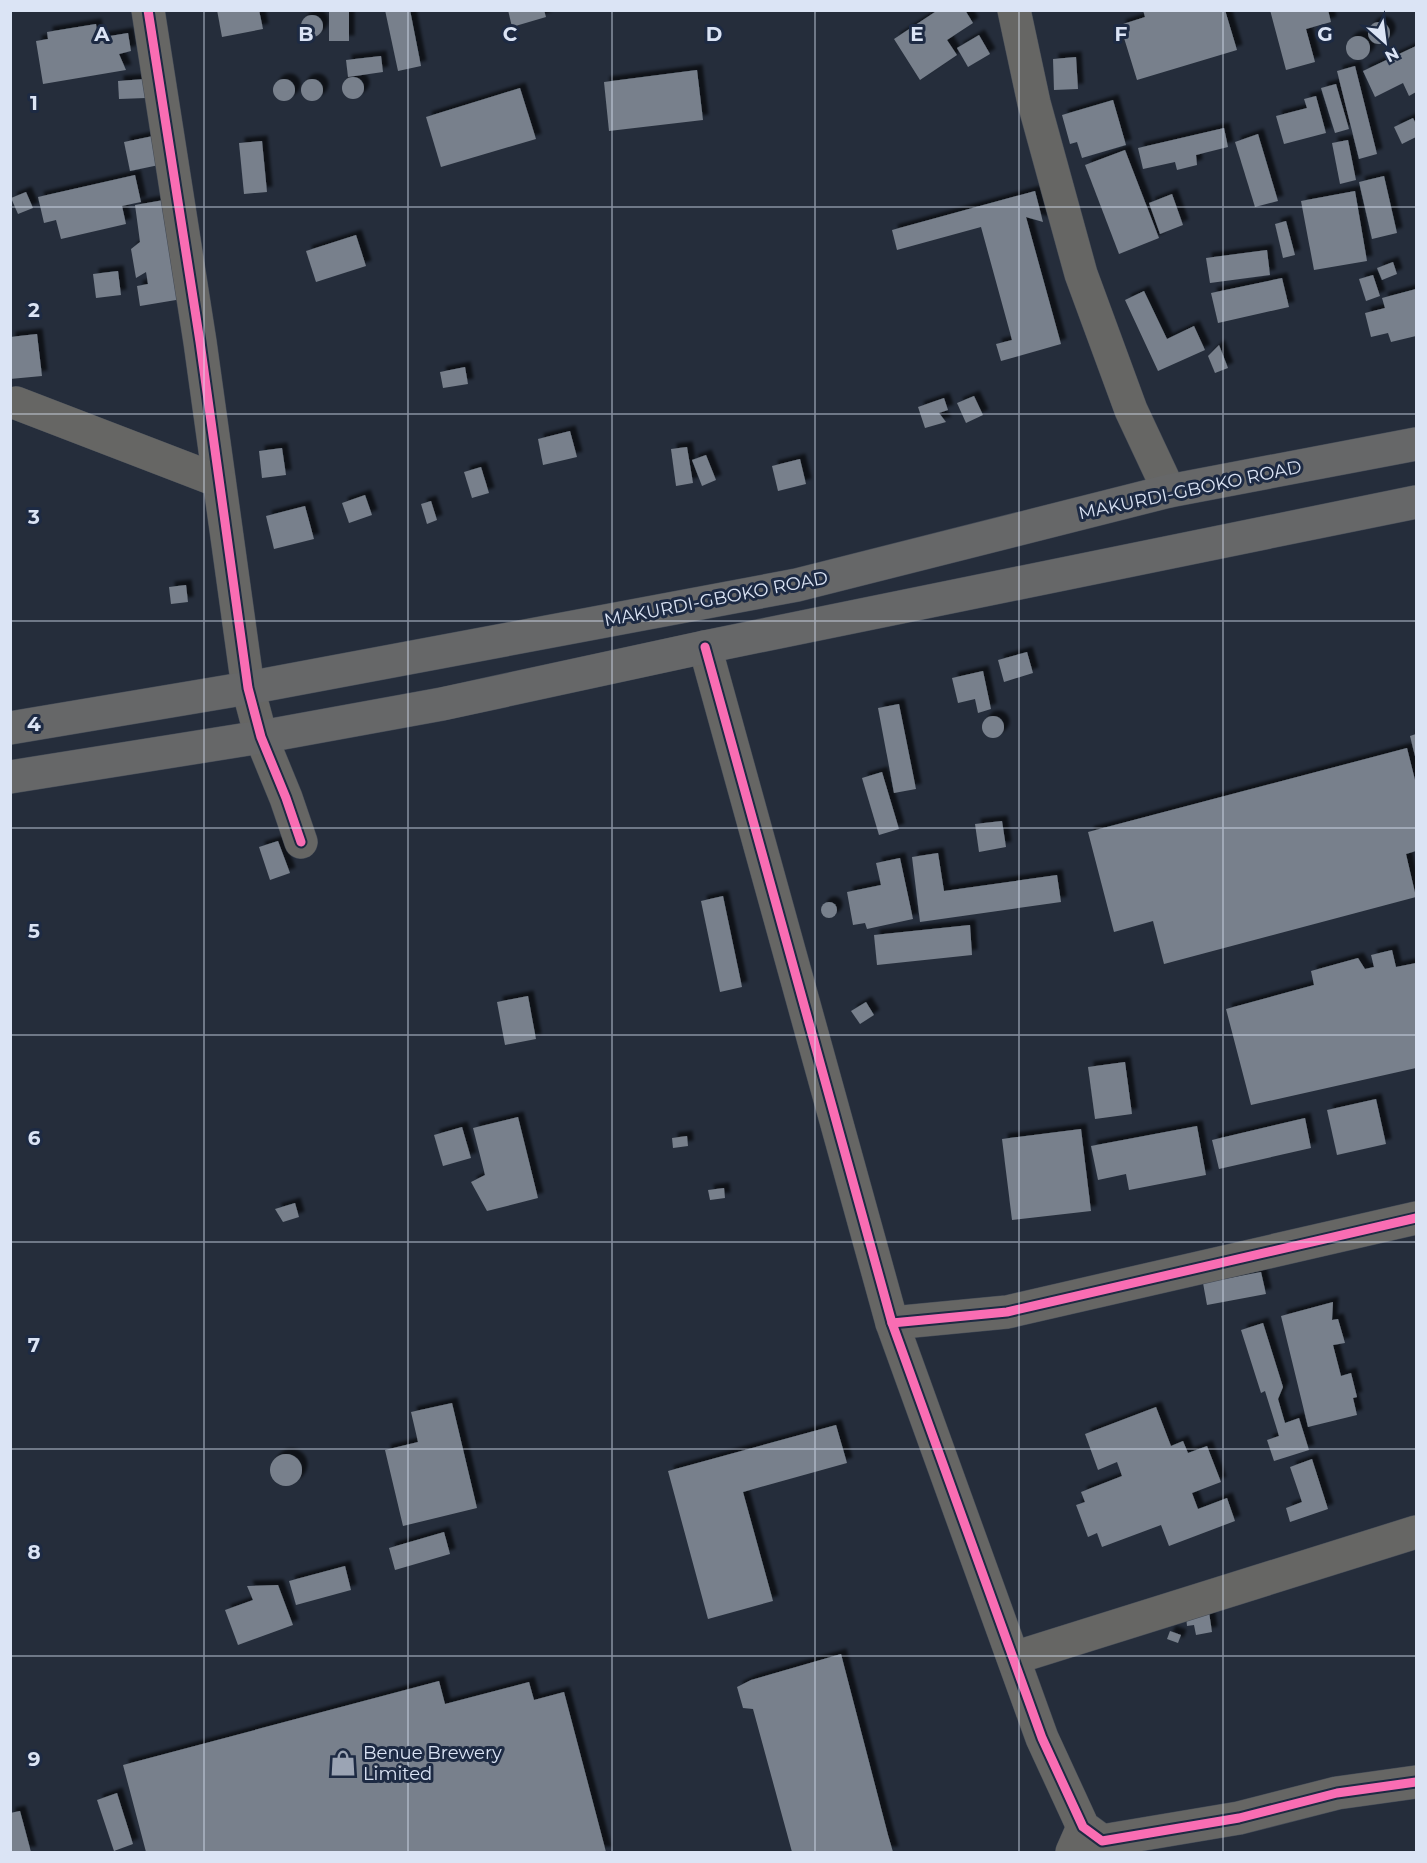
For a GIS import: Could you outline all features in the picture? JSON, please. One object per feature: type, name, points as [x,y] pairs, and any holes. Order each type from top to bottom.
[{"type":"main road","name":"MAKURDI-GBOKO ROAD","points":[[10,728],[248,688],[797,585],[1169,491],[1416,444]]},
{"type":"main road","points":[[10,777],[261,737],[442,704],[705,646],[1416,502]]},
{"type":"street","points":[[148,10],[200,342],[248,688],[261,737],[286,798],[301,843]]},
{"type":"street","points":[[1014,10],[1034,103],[1081,274],[1131,410],[1169,491]]},
{"type":"street","points":[[16,403],[219,481]]},
{"type":"street","points":[[705,646],[892,1323],[1077,1840],[1102,1841],[1239,1818],[1337,1793],[1416,1782]]},
{"type":"street","points":[[892,1323],[1007,1312],[1416,1218]]},
{"type":"street","points":[[1014,1659],[1416,1532]]},
{"type":"building","points":[[217,10],[259,10],[263,29],[222,37]]},
{"type":"building","points":[[329,10],[349,10],[349,41],[329,41]]},
{"type":"building","points":[[385,10],[410,10],[421,66],[398,71]]},
{"type":"building","points":[[508,10],[544,10],[546,17],[512,27]]},
{"type":"building","points":[[938,10],[965,10],[973,23],[947,40],[957,55],[920,80],[894,39]]},
{"type":"building","points":[[1143,10],[1225,10],[1237,50],[1137,80],[1120,25],[1145,17]]},
{"type":"building","points":[[1270,10],[1328,10],[1331,22],[1306,29],[1315,62],[1286,70]]},
{"type":"building","points":[[312,15],[320,18],[323,26],[320,34],[312,37],[304,34],[301,26],[304,18]]},
{"type":"building","points":[[1379,22],[1387,25],[1390,33],[1387,41],[1379,44],[1371,41],[1368,33],[1371,25]]},
{"type":"building","points":[[96,24],[98,38],[128,33],[131,51],[119,54],[126,70],[43,84],[36,41],[48,39],[47,32]]},
{"type":"building","points":[[979,35],[990,54],[968,67],[957,48]]},
{"type":"building","points":[[1358,36],[1363,37],[1369,43],[1369,53],[1363,59],[1358,60],[1353,59],[1347,53],[1346,48],[1347,43],[1353,37]]},
{"type":"building","points":[[1416,46],[1416,92],[1409,96],[1403,83],[1375,97],[1363,71]]},
{"type":"building","points":[[381,56],[383,72],[348,77],[346,60]]},
{"type":"building","points":[[1076,57],[1078,89],[1054,90],[1053,59]]},
{"type":"building","points":[[1355,66],[1377,154],[1359,159],[1337,71]]},
{"type":"building","points":[[697,70],[703,120],[609,131],[604,82]]},
{"type":"building","points":[[353,77],[361,80],[364,88],[361,96],[353,99],[345,96],[342,88],[345,80]]},
{"type":"building","points":[[145,79],[146,98],[119,99],[118,81]]},
{"type":"building","points":[[284,79],[292,82],[295,90],[292,98],[284,101],[276,98],[273,90],[276,82]]},
{"type":"building","points":[[312,79],[320,82],[323,90],[320,98],[312,101],[304,98],[301,90],[304,82]]},
{"type":"building","points":[[1336,84],[1349,129],[1335,133],[1321,88]]},
{"type":"building","points":[[520,88],[536,139],[441,167],[426,117]]},
{"type":"building","points":[[1316,96],[1326,133],[1284,144],[1276,116],[1307,108],[1304,99]]},
{"type":"building","points":[[1113,100],[1126,145],[1082,158],[1077,142],[1070,144],[1062,115]]},
{"type":"building","points":[[1413,118],[1416,124],[1416,137],[1402,144],[1394,127]]},
{"type":"building","points":[[1224,128],[1228,147],[1196,155],[1197,165],[1177,170],[1175,162],[1143,169],[1138,148]]},
{"type":"building","points":[[1258,134],[1278,201],[1255,207],[1235,142]]},
{"type":"building","points":[[153,136],[159,165],[130,171],[124,142]]},
{"type":"building","points":[[1348,140],[1356,180],[1340,184],[1332,143]]},
{"type":"building","points":[[262,141],[267,192],[244,194],[239,143]]},
{"type":"building","points":[[1125,150],[1159,238],[1119,254],[1085,165]]},
{"type":"building","points":[[135,175],[141,202],[122,206],[126,224],[61,239],[56,220],[44,223],[38,197]]},
{"type":"building","points":[[1384,176],[1397,233],[1372,239],[1359,182]]},
{"type":"building","points":[[1035,191],[1043,222],[1026,217],[1061,344],[1001,361],[996,344],[1012,340],[981,227],[897,250],[892,230]]},
{"type":"building","points":[[1355,191],[1367,261],[1314,270],[1301,201]]},
{"type":"building","points":[[26,192],[33,208],[18,214],[11,198]]},
{"type":"building","points":[[1172,194],[1183,225],[1160,234],[1149,203]]},
{"type":"building","points":[[164,200],[188,298],[140,306],[137,286],[148,284],[146,272],[136,278],[131,249],[140,242],[135,205]]},
{"type":"building","points":[[1286,221],[1295,255],[1283,258],[1275,224]]},
{"type":"building","points":[[356,235],[366,266],[316,282],[306,251]]},
{"type":"building","points":[[1267,250],[1270,275],[1210,283],[1206,258]]},
{"type":"building","points":[[1393,262],[1397,274],[1382,280],[1377,268]]},
{"type":"building","points":[[118,271],[121,295],[96,298],[93,274]]},
{"type":"building","points":[[1373,275],[1380,296],[1366,301],[1359,279]]},
{"type":"building","points":[[1282,278],[1289,307],[1218,323],[1211,293]]},
{"type":"building","points":[[1416,289],[1416,336],[1391,342],[1388,333],[1371,337],[1365,313],[1385,308],[1382,298]]},
{"type":"building","points":[[1144,291],[1167,339],[1194,326],[1205,350],[1158,371],[1125,300]]},
{"type":"building","points":[[37,334],[42,376],[10,379],[10,337]]},
{"type":"building","points":[[1219,345],[1228,368],[1215,373],[1208,356]]},
{"type":"building","points":[[465,367],[468,384],[443,388],[440,372]]},
{"type":"building","points":[[974,396],[983,415],[966,423],[957,403]]},
{"type":"building","points":[[944,398],[948,410],[939,413],[946,422],[925,428],[918,407]]},
{"type":"building","points":[[570,431],[577,457],[543,465],[538,439]]},
{"type":"building","points":[[687,447],[693,483],[676,486],[671,449]]},
{"type":"building","points":[[282,448],[286,475],[262,478],[259,451]]},
{"type":"building","points":[[706,455],[716,480],[702,486],[692,460]]},
{"type":"building","points":[[800,459],[806,484],[778,491],[772,466]]},
{"type":"building","points":[[481,467],[489,493],[472,498],[464,472]]},
{"type":"building","points":[[365,495],[372,515],[349,523],[342,503]]},
{"type":"building","points":[[431,501],[437,520],[427,524],[421,504]]},
{"type":"building","points":[[305,506],[314,539],[274,549],[266,516]]},
{"type":"building","points":[[186,585],[188,602],[171,604],[169,587]]},
{"type":"building","points":[[1027,652],[1033,673],[1004,682],[998,660]]},
{"type":"building","points":[[983,671],[991,709],[978,713],[975,699],[958,703],[952,678]]},
{"type":"building","points":[[899,704],[916,789],[894,793],[878,708]]},
{"type":"building","points":[[993,716],[1003,723],[1004,727],[997,737],[993,738],[983,731],[982,727],[989,717]]},
{"type":"building","points":[[1416,734],[1416,760],[1410,736]]},
{"type":"building","points":[[1407,748],[1416,784],[1416,851],[1406,854],[1416,897],[1164,964],[1153,921],[1114,932],[1088,832]]},
{"type":"building","points":[[882,772],[899,829],[879,835],[862,778]]},
{"type":"building","points":[[1002,821],[1006,847],[979,852],[975,824]]},
{"type":"building","points":[[278,841],[290,873],[270,880],[259,847]]},
{"type":"building","points":[[938,853],[944,891],[1057,875],[1061,902],[920,922],[912,857]]},
{"type":"building","points":[[900,858],[913,919],[867,929],[865,923],[853,925],[847,892],[881,885],[876,863]]},
{"type":"building","points":[[723,896],[742,987],[720,992],[701,901]]},
{"type":"building","points":[[826,902],[832,902],[837,910],[835,916],[826,918],[821,913],[821,907]]},
{"type":"building","points":[[970,925],[972,955],[877,965],[874,935]]},
{"type":"building","points":[[1392,950],[1396,967],[1416,963],[1416,1068],[1251,1105],[1226,1009],[1314,985],[1311,971],[1358,958],[1365,969],[1374,967],[1371,955]]},
{"type":"building","points":[[528,996],[536,1039],[505,1045],[497,1002]]},
{"type":"building","points":[[866,1002],[874,1015],[860,1024],[851,1011]]},
{"type":"building","points":[[1125,1062],[1132,1114],[1095,1119],[1088,1067]]},
{"type":"building","points":[[1376,1099],[1386,1144],[1337,1155],[1327,1110]]},
{"type":"building","points":[[518,1117],[538,1198],[487,1211],[471,1182],[485,1175],[473,1128]]},
{"type":"building","points":[[1305,1118],[1311,1148],[1219,1169],[1212,1140]]},
{"type":"building","points":[[1197,1126],[1206,1175],[1129,1190],[1126,1174],[1098,1180],[1091,1146]]},
{"type":"building","points":[[462,1127],[471,1158],[443,1166],[434,1135]]},
{"type":"building","points":[[1081,1129],[1091,1211],[1012,1220],[1002,1139]]},
{"type":"building","points":[[687,1136],[688,1146],[673,1148],[672,1138]]},
{"type":"building","points":[[724,1188],[725,1198],[710,1200],[708,1190]]},
{"type":"building","points":[[295,1203],[299,1217],[283,1222],[275,1209]]},
{"type":"building","points":[[1261,1272],[1266,1294],[1207,1305],[1203,1283]]},
{"type":"building","points":[[1333,1302],[1332,1320],[1338,1319],[1345,1343],[1333,1345],[1341,1376],[1351,1373],[1357,1397],[1353,1398],[1357,1415],[1308,1427],[1281,1316]]},
{"type":"building","points":[[1263,1323],[1283,1387],[1278,1399],[1285,1423],[1299,1418],[1309,1450],[1274,1461],[1267,1440],[1279,1436],[1265,1391],[1261,1393],[1241,1330]]},
{"type":"building","points":[[452,1403],[477,1508],[403,1526],[385,1450],[418,1442],[411,1412]]},
{"type":"building","points":[[1156,1407],[1171,1446],[1183,1441],[1188,1453],[1207,1446],[1221,1482],[1192,1493],[1198,1509],[1227,1498],[1235,1521],[1169,1546],[1161,1525],[1102,1547],[1097,1533],[1088,1537],[1076,1505],[1085,1502],[1081,1492],[1122,1476],[1117,1462],[1098,1470],[1085,1434]]},
{"type":"building","points":[[836,1425],[847,1463],[743,1492],[773,1601],[708,1619],[668,1471]]},
{"type":"building","points":[[286,1454],[298,1458],[302,1470],[298,1482],[286,1486],[274,1482],[270,1470],[274,1458]]},
{"type":"building","points":[[1312,1459],[1328,1509],[1290,1522],[1286,1508],[1302,1502],[1290,1467]]},
{"type":"building","points":[[444,1532],[450,1554],[395,1570],[389,1548]]},
{"type":"building","points":[[345,1566],[351,1590],[296,1605],[289,1581]]},
{"type":"building","points":[[278,1585],[293,1625],[238,1645],[225,1610],[253,1600],[247,1586]]},
{"type":"building","points":[[1209,1612],[1212,1632],[1196,1635],[1194,1625],[1187,1626],[1186,1616]]},
{"type":"building","points":[[1170,1631],[1181,1635],[1178,1643],[1167,1639]]},
{"type":"building","points":[[841,1654],[893,1852],[792,1852],[753,1709],[743,1708],[737,1687],[751,1680]]},
{"type":"building","points":[[439,1681],[445,1704],[529,1682],[534,1700],[564,1692],[606,1852],[146,1852],[123,1765]]},
{"type":"building","points":[[117,1793],[133,1844],[114,1851],[97,1800]]},
{"type":"building","points":[[20,1811],[31,1852],[10,1852],[10,1813]]},
{"type":"cycle path","points":[[148,10],[200,342],[248,688],[261,737],[301,842]]},
{"type":"cycle path","points":[[705,647],[892,1323],[1042,1738],[1083,1827],[1102,1841],[1239,1818],[1337,1793],[1416,1782]]},
{"type":"cycle path","points":[[892,1323],[1007,1312],[1416,1218]]},
{"type":"place","name":"Benue Brewery Limited","points":[[343,1763]]}]
